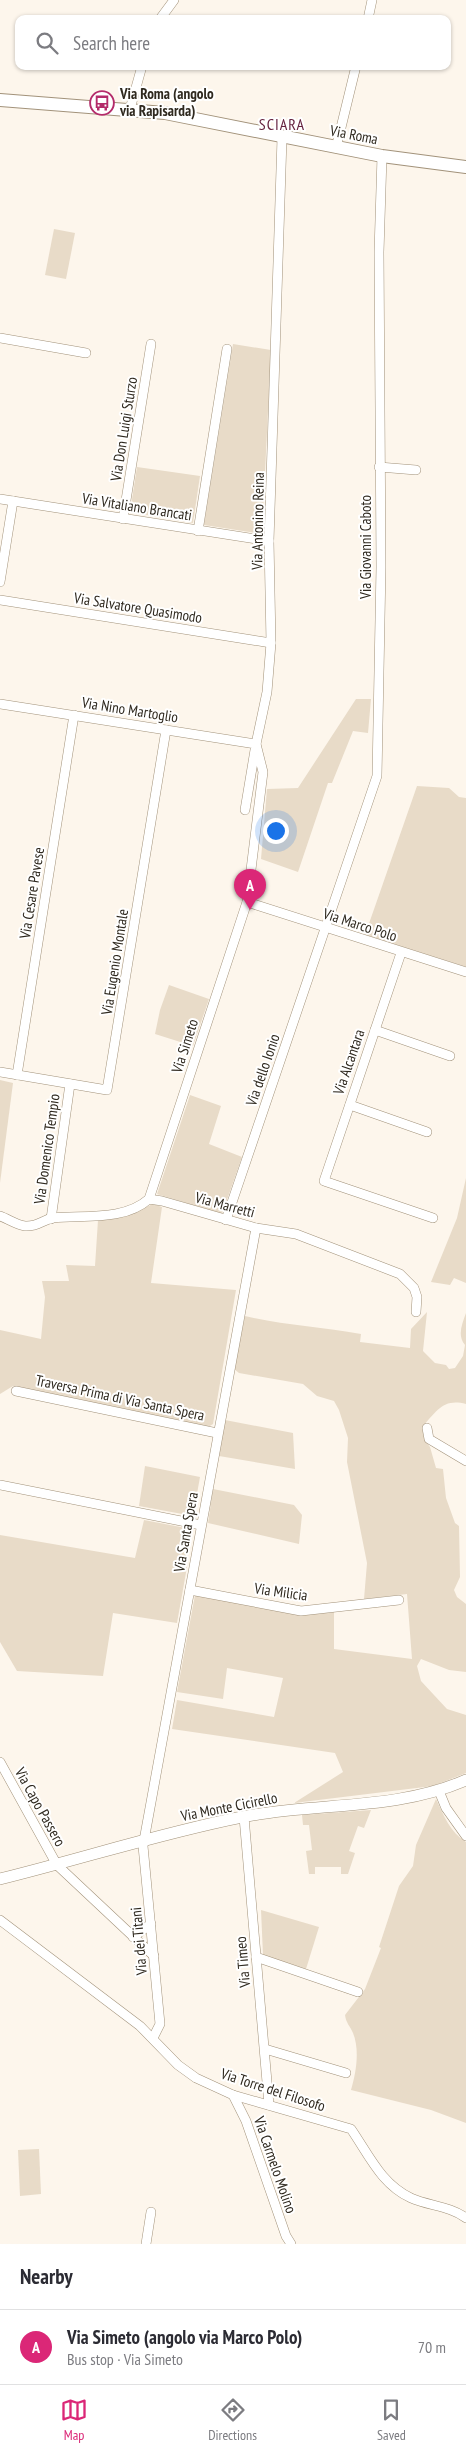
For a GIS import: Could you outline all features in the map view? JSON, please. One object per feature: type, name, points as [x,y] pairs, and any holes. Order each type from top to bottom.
[{"type":"main road","name":"Via Roma","points":[[0,100],[165,113],[336,148],[466,167]]},
{"type":"street","points":[[163,15],[174,0]]},
{"type":"street","points":[[369,15],[372,0]]},
{"type":"street","points":[[130,110],[141,70]]},
{"type":"street","points":[[336,148],[355,70]]},
{"type":"street","name":"Via Antonino Reina","points":[[247,902],[263,772],[256,744],[267,692],[271,643],[269,541],[282,138]]},
{"type":"street","name":"Via Giovanni Caboto","points":[[326,928],[377,776],[381,567],[379,430],[382,156]]},
{"type":"street","points":[[0,338],[86,353]]},
{"type":"street","name":"Via Don Luigi Sturzo","points":[[123,519],[152,344]]},
{"type":"street","points":[[198,531],[227,350]]},
{"type":"street","points":[[379,467],[416,470]]},
{"type":"street","name":"Via Vitaliano Brancati","points":[[0,499],[269,541]]},
{"type":"street","points":[[0,582],[12,501]]},
{"type":"street","name":"Via Salvatore Quasimodo","points":[[0,600],[271,643]]},
{"type":"street","name":"Via Nino Martoglio","points":[[0,704],[256,744]]},
{"type":"street","name":"Via Cesare Pavese","points":[[17,1075],[74,715]]},
{"type":"street","name":"Via Eugenio Montale","points":[[0,1072],[108,1090],[166,730]]},
{"type":"street","points":[[245,810],[256,744]]},
{"type":"street","name":"Via Marco Polo","points":[[247,902],[401,953],[466,972]]},
{"type":"street","name":"Via Simeto","points":[[149,1199],[247,902]]},
{"type":"street","name":"Via dello Ionio","points":[[226,1220],[326,928]]},
{"type":"street","name":"Via Alcantara","points":[[401,953],[324,1181],[433,1218]]},
{"type":"street","points":[[375,1030],[450,1056]]},
{"type":"street","name":"Via Domenico Tempio","points":[[51,1219],[70,1084]]},
{"type":"street","points":[[350,1104],[427,1132]]},
{"type":"street","points":[[0,1216],[22,1226],[38,1226],[51,1219],[92,1217],[128,1211],[142,1205],[149,1199]]},
{"type":"street","name":"Via Marretti","points":[[149,1199],[256,1228],[296,1234],[400,1274],[414,1288],[417,1297],[416,1312]]},
{"type":"street","name":"Via Santa Spera","points":[[144,1840],[256,1228]]},
{"type":"street","name":"Traversa Prima di Via Santa Spera","points":[[16,1391],[217,1433]]},
{"type":"street","points":[[427,1428],[429,1439],[466,1461]]},
{"type":"street","points":[[0,1485],[201,1525]]},
{"type":"street","name":"Via Milicia","points":[[190,1590],[301,1611],[399,1600]]},
{"type":"street","name":"Via Capo Passero","points":[[0,1762],[56,1865],[154,1956]]},
{"type":"street","name":"Via Monte Cicirello","points":[[0,1879],[144,1840],[244,1816],[405,1799],[439,1791],[466,1780]]},
{"type":"street","points":[[439,1791],[446,1808],[466,1836]]},
{"type":"street","name":"Via Timeo","points":[[244,1816],[269,2105]]},
{"type":"street","name":"Via dei Titani","points":[[144,1840],[160,2024],[153,2038]]},
{"type":"street","name":"Via Torre del Filosofo","points":[[0,1920],[140,2026],[178,2066],[196,2078],[233,2095],[351,2129],[381,2176],[394,2188],[413,2199],[443,2207],[466,2218]]},
{"type":"street","points":[[133,1936],[151,1924]]},
{"type":"street","points":[[256,1957],[358,1992]]},
{"type":"street","points":[[264,2049],[346,2073]]},
{"type":"street","name":"Via Carmelo Molino","points":[[233,2095],[246,2121],[287,2241]]},
{"type":"street","points":[[146,2244],[152,2212]]},
{"type":"shaded area","points":[[54,229],[75,233],[66,279],[45,275]]},
{"type":"shaded area","points":[[233,344],[271,350],[262,534],[204,525]]},
{"type":"shaded area","points":[[137,467],[200,476],[193,523],[130,512]]},
{"type":"shaded area","points":[[356,699],[371,699],[368,733],[353,731],[332,783],[328,783],[298,872],[261,859],[267,789],[298,788]]},
{"type":"shaded area","points":[[417,786],[449,788],[459,797],[466,798],[466,967],[365,935]]},
{"type":"shaded area","points":[[169,985],[209,999],[193,1046],[155,1034],[160,1010]]},
{"type":"shaded area","points":[[0,1080],[13,1083],[0,1183]]},
{"type":"shaded area","points":[[190,1095],[221,1106],[209,1144],[242,1157],[222,1214],[157,1194]]},
{"type":"shaded area","points":[[466,1178],[466,1283],[454,1278],[450,1285],[431,1282],[457,1218]]},
{"type":"shaded area","points":[[153,1204],[162,1207],[151,1283],[236,1290],[213,1424],[208,1427],[13,1386],[0,1394],[0,1330],[41,1339],[45,1297],[42,1281],[69,1281],[66,1265],[95,1266],[98,1220],[130,1214]]},
{"type":"shaded area","points":[[427,1312],[423,1351],[435,1363],[446,1365],[449,1369],[455,1368],[463,1356],[465,1345],[461,1338],[461,1330],[466,1313],[466,1404],[446,1404],[436,1411],[422,1427],[424,1439],[430,1447],[436,1468],[443,1469],[446,1498],[455,1523],[459,1526],[460,1577],[454,1590],[457,1597],[466,1604],[466,1672],[449,1670],[421,1659],[417,1666],[421,1681],[447,1709],[466,1715],[466,1773],[433,1786],[294,1803],[343,1772],[335,1753],[172,1729],[177,1700],[274,1717],[283,1678],[227,1668],[223,1699],[177,1692],[195,1595],[299,1615],[334,1612],[334,1649],[412,1659],[407,1594],[364,1599],[367,1563],[347,1462],[348,1438],[339,1410],[334,1401],[317,1396],[303,1384],[239,1373],[234,1369],[245,1316],[273,1322],[361,1334],[360,1342],[410,1348],[411,1329]]},
{"type":"shaded area","points":[[225,1420],[293,1433],[295,1469],[219,1456]]},
{"type":"shaded area","points":[[145,1466],[200,1477],[193,1516],[139,1506]]},
{"type":"shaded area","points":[[213,1489],[294,1505],[302,1515],[299,1544],[208,1523]]},
{"type":"shaded area","points":[[144,1520],[191,1529],[184,1566],[187,1567],[177,1623],[113,1613],[103,1676],[17,1671],[0,1642],[0,1535],[135,1558]]},
{"type":"shaded area","points":[[436,1799],[452,1828],[466,1842],[466,2123],[431,2110],[351,2090],[357,2054],[353,2033],[345,2015],[365,1989],[381,1948],[379,1947],[399,1886],[413,1866],[416,1845]]},
{"type":"shaded area","points":[[371,1810],[364,1828],[358,1826],[349,1851],[355,1853],[348,1874],[341,1874],[341,1867],[315,1867],[315,1874],[309,1874],[306,1851],[312,1850],[309,1825],[303,1825],[302,1815]]},
{"type":"shaded area","points":[[261,1910],[319,1927],[306,1969],[263,1955]]},
{"type":"shaded area","points":[[39,2149],[41,2194],[20,2196],[18,2150]]},
{"type":"place","name":"Via Roma (angolo via Rapisarda)","points":[[102,103]]},
{"type":"place","name":"Via Simeto (angolo via Marco Polo)","points":[[250,910]]},
{"type":"district","name":"SCIARA","points":[[282,124]]}]
